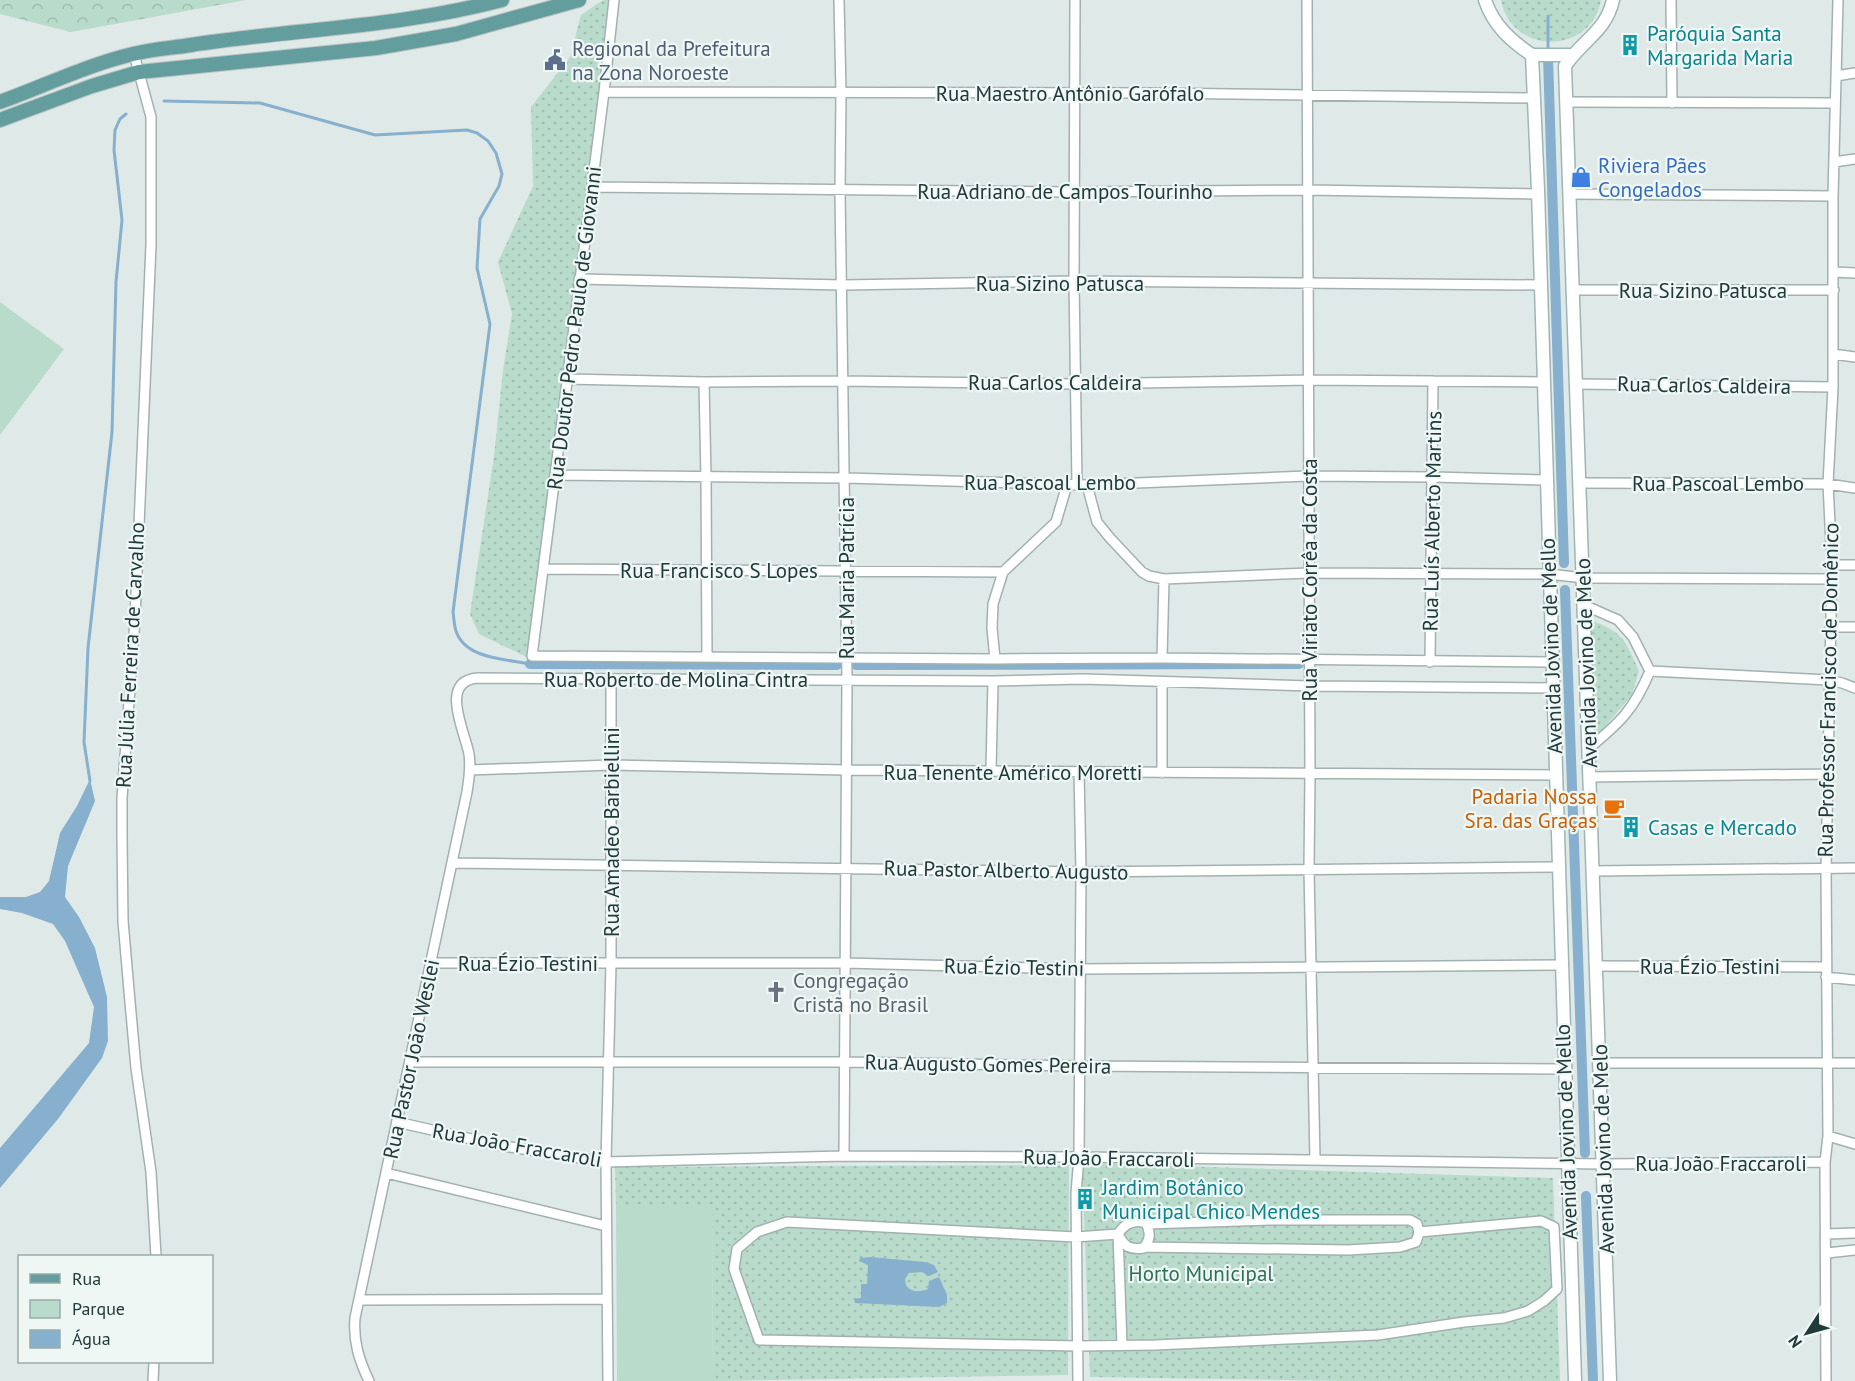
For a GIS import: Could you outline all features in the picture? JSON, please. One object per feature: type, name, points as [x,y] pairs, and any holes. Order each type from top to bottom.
[{"type":"main road","points":[[0,102],[80,71],[134,54],[240,38],[393,23],[502,0]]},
{"type":"main road","points":[[0,120],[92,86],[139,72],[376,48],[456,34],[579,0]]},
{"type":"main road","points":[[1485,0],[1501,30],[1515,44],[1536,55],[1566,55],[1603,26],[1611,11],[1613,0]]},
{"type":"main road","name":"Avenida Jovino de Mello","points":[[1536,55],[1535,98],[1551,662],[1575,1381]]},
{"type":"main road","name":"Avenida Jovino de Melo","points":[[1566,55],[1610,1381]]},
{"type":"street","name":"Rua Doutor Pedro Paulo de Giovanni","points":[[532,656],[614,0]]},
{"type":"street","name":"Rua Maria Patrícia","points":[[839,0],[847,677],[844,1156]]},
{"type":"street","points":[[994,659],[993,604],[1003,572],[1056,522],[1072,484],[1076,384],[1074,92],[1076,0]]},
{"type":"street","name":"Rua Viriato Corrêa da Costa","points":[[1307,0],[1309,869],[1315,1160]]},
{"type":"street","points":[[1671,0],[1672,103]]},
{"type":"street","name":"Rua Professor Francisco de Domênico","points":[[1826,1381],[1825,1162],[1828,1136],[1826,869],[1832,565],[1828,484],[1833,387],[1833,196],[1839,0]]},
{"type":"street","name":"Rua Júlia Ferreira de Carvalho","points":[[134,54],[150,117],[151,245],[135,619],[122,798],[123,921],[136,1068],[151,1172],[156,1255]]},
{"type":"street","points":[[1836,76],[1855,73]]},
{"type":"street","name":"Rua Maestro Antônio Garófalo","points":[[604,92],[1074,92],[1535,98]]},
{"type":"street","points":[[1566,102],[1835,103]]},
{"type":"street","points":[[1834,162],[1855,159]]},
{"type":"street","name":"Rua Adriano de Campos Tourinho","points":[[592,187],[1075,192],[1308,190],[1538,194]]},
{"type":"street","points":[[1569,194],[1833,196]]},
{"type":"street","points":[[1834,272],[1855,273]]},
{"type":"street","name":"Rua Sizino Patusca","points":[[579,279],[843,285],[1074,281],[1540,285]]},
{"type":"street","name":"Rua Sizino Patusca","points":[[1573,290],[1834,290]]},
{"type":"street","points":[[1833,354],[1855,357]]},
{"type":"street","name":"Rua Carlos Caldeira","points":[[567,379],[1076,384],[1309,380],[1543,382]]},
{"type":"street","name":"Rua Luís Alberto Martins","points":[[1430,662],[1433,381]]},
{"type":"street","points":[[704,382],[707,656]]},
{"type":"street","name":"Rua Carlos Caldeira","points":[[1576,384],[1833,387]]},
{"type":"street","name":"Rua Pascoal Lembo","points":[[555,475],[846,478],[1088,485],[1308,476],[1546,480]]},
{"type":"street","name":"Rua Pascoal Lembo","points":[[1581,483],[1828,484],[1855,488]]},
{"type":"street","points":[[1088,485],[1097,522],[1136,567],[1149,576],[1164,579],[1309,573],[1549,574],[1584,578],[1831,579]]},
{"type":"street","points":[[1832,565],[1855,565]]},
{"type":"street","name":"Rua Francisco S Lopes","points":[[544,569],[1003,572]]},
{"type":"street","points":[[1162,658],[1164,579]]},
{"type":"street","points":[[1584,605],[1618,620],[1633,637],[1650,671],[1639,698],[1611,730],[1589,748]]},
{"type":"street","points":[[1830,627],[1855,627]]},
{"type":"street","name":"Rua Roberto de Molina Cintra","points":[[532,656],[707,656],[846,660],[1162,658],[1551,662]]},
{"type":"street","points":[[1650,671],[1829,680],[1855,688]]},
{"type":"street","name":"Rua Roberto de Molina Cintra","points":[[478,678],[611,680],[847,677],[993,681],[1083,679],[1310,686],[1552,688]]},
{"type":"street","name":"Rua Pastor João Weslei","points":[[369,1381],[357,1351],[354,1331],[453,863],[470,770],[456,697],[458,687],[462,682],[478,678]]},
{"type":"street","name":"Rua Amadeo Barbiellini","points":[[608,1381],[606,1162],[611,963],[611,680]]},
{"type":"street","points":[[991,770],[993,681]]},
{"type":"street","points":[[1162,682],[1162,773]]},
{"type":"street","name":"Rua Tenente Américo Moretti","points":[[470,770],[611,765],[847,770],[1556,775]]},
{"type":"street","points":[[1078,1381],[1076,1193],[1081,872],[1079,771]]},
{"type":"street","points":[[1589,777],[1829,774]]},
{"type":"street","name":"Rua Pastor Alberto Augusto","points":[[453,863],[1081,872],[1558,867]]},
{"type":"street","points":[[1593,871],[1855,868]]},
{"type":"street","name":"Rua Ézio Testini","points":[[431,963],[845,963],[1079,969],[1311,969],[1561,965]]},
{"type":"street","name":"Rua Ézio Testini","points":[[1595,966],[1826,967]]},
{"type":"street","points":[[1826,978],[1855,980]]},
{"type":"street","name":"Rua Augusto Gomes Pereira","points":[[411,1062],[845,1062],[1564,1069]]},
{"type":"street","points":[[1601,1063],[1826,1065],[1855,1063]]},
{"type":"street","name":"Rua João Fraccaroli","points":[[397,1122],[498,1145],[606,1162],[844,1156],[1604,1164],[1825,1162]]},
{"type":"street","points":[[1828,1136],[1855,1144]]},
{"type":"street","points":[[386,1173],[606,1226]]},
{"type":"street","points":[[1118,1234],[1123,1245],[1133,1249],[1144,1247],[1336,1250],[1400,1247],[1416,1242],[1419,1232],[1417,1224],[1410,1220],[1270,1220],[1147,1224],[1138,1220],[1128,1223],[1118,1234],[1122,1345]]},
{"type":"street","points":[[1118,1234],[1076,1236],[787,1222],[757,1232],[737,1249],[734,1269],[759,1340],[1077,1346],[1378,1335],[1504,1318],[1528,1311],[1557,1289],[1554,1227],[1541,1221],[1419,1232]]},
{"type":"street","points":[[1144,1247],[1149,1240],[1150,1232],[1147,1224]]},
{"type":"street","points":[[1826,1234],[1855,1233]]},
{"type":"street","points":[[1827,1253],[1855,1250]]},
{"type":"street","points":[[359,1300],[606,1299]]},
{"type":"street","points":[[153,1381],[154,1363]]},
{"type":"green space","points":[[0,0],[246,0],[71,32],[0,14]]},
{"type":"green space","points":[[603,0],[614,0],[531,659],[479,634],[470,614],[494,456],[503,370],[512,314],[498,262],[533,186],[531,107],[570,57],[581,15]]},
{"type":"green space","points":[[1501,0],[1601,0],[1594,18],[1583,31],[1568,39],[1551,42],[1534,39],[1519,31],[1508,18]]},
{"type":"green space","points":[[0,302],[64,349],[0,435]]},
{"type":"green space","points":[[1592,621],[1611,629],[1623,639],[1639,671],[1632,695],[1594,739]]},
{"type":"green space","name":"Horto Municipal","points":[[1082,1163],[1553,1178],[1560,1381],[1345,1381],[1090,1377]]},
{"type":"green space","points":[[1069,1165],[1068,1375],[713,1381],[712,1208],[616,1208],[615,1167]]},
{"type":"green space","points":[[616,1208],[712,1208],[713,1381],[617,1381]]},
{"type":"water","points":[[90,779],[95,801],[68,866],[65,897],[79,917],[95,948],[107,997],[108,1041],[102,1058],[58,1119],[0,1188],[0,1148],[89,1043],[94,1007],[65,941],[53,924],[22,913],[0,909],[0,897],[26,897],[40,892],[49,881],[60,833]]},
{"type":"water","points":[[860,1258],[925,1262],[934,1265],[938,1272],[929,1276],[922,1272],[909,1273],[905,1279],[906,1285],[913,1291],[922,1291],[928,1289],[929,1281],[939,1277],[947,1295],[947,1303],[939,1307],[855,1303],[854,1299],[861,1298],[861,1284],[867,1284],[868,1265],[859,1261]]},
{"type":"waterway","points":[[1548,16],[1548,50]]},
{"type":"waterway","points":[[1548,57],[1564,563]]},
{"type":"waterway","points":[[164,101],[260,103],[375,135],[467,130],[477,133],[488,141],[496,153],[502,174],[499,186],[480,219],[477,268],[490,324],[453,612],[456,631],[468,647],[487,656],[530,664]]},
{"type":"waterway","points":[[90,781],[84,742],[88,648],[112,432],[116,282],[122,220],[114,150],[115,130],[120,119],[126,114]]},
{"type":"waterway","points":[[1565,590],[1585,1153]]},
{"type":"waterway","points":[[530,664],[837,665]]},
{"type":"waterway","points":[[856,665],[1299,664]]},
{"type":"waterway","points":[[1586,1196],[1593,1381]]},
{"type":"place","name":"Paróquia Santa Margarida Maria","points":[[1630,45]]},
{"type":"place","name":"Regional da Prefeitura na Zona Noroeste","points":[[555,60]]},
{"type":"place","name":"Riviera Pães Congelados","points":[[1581,177]]},
{"type":"place","name":"Padaria Nossa Sra. das Graças","points":[[1614,808]]},
{"type":"place","name":"Casas e Mercado","points":[[1631,827]]},
{"type":"place","name":"Congregação Cristã no Brasil","points":[[776,992]]},
{"type":"place","name":"Jardim Botânico Municipal Chico Mendes","points":[[1085,1199]]}]
